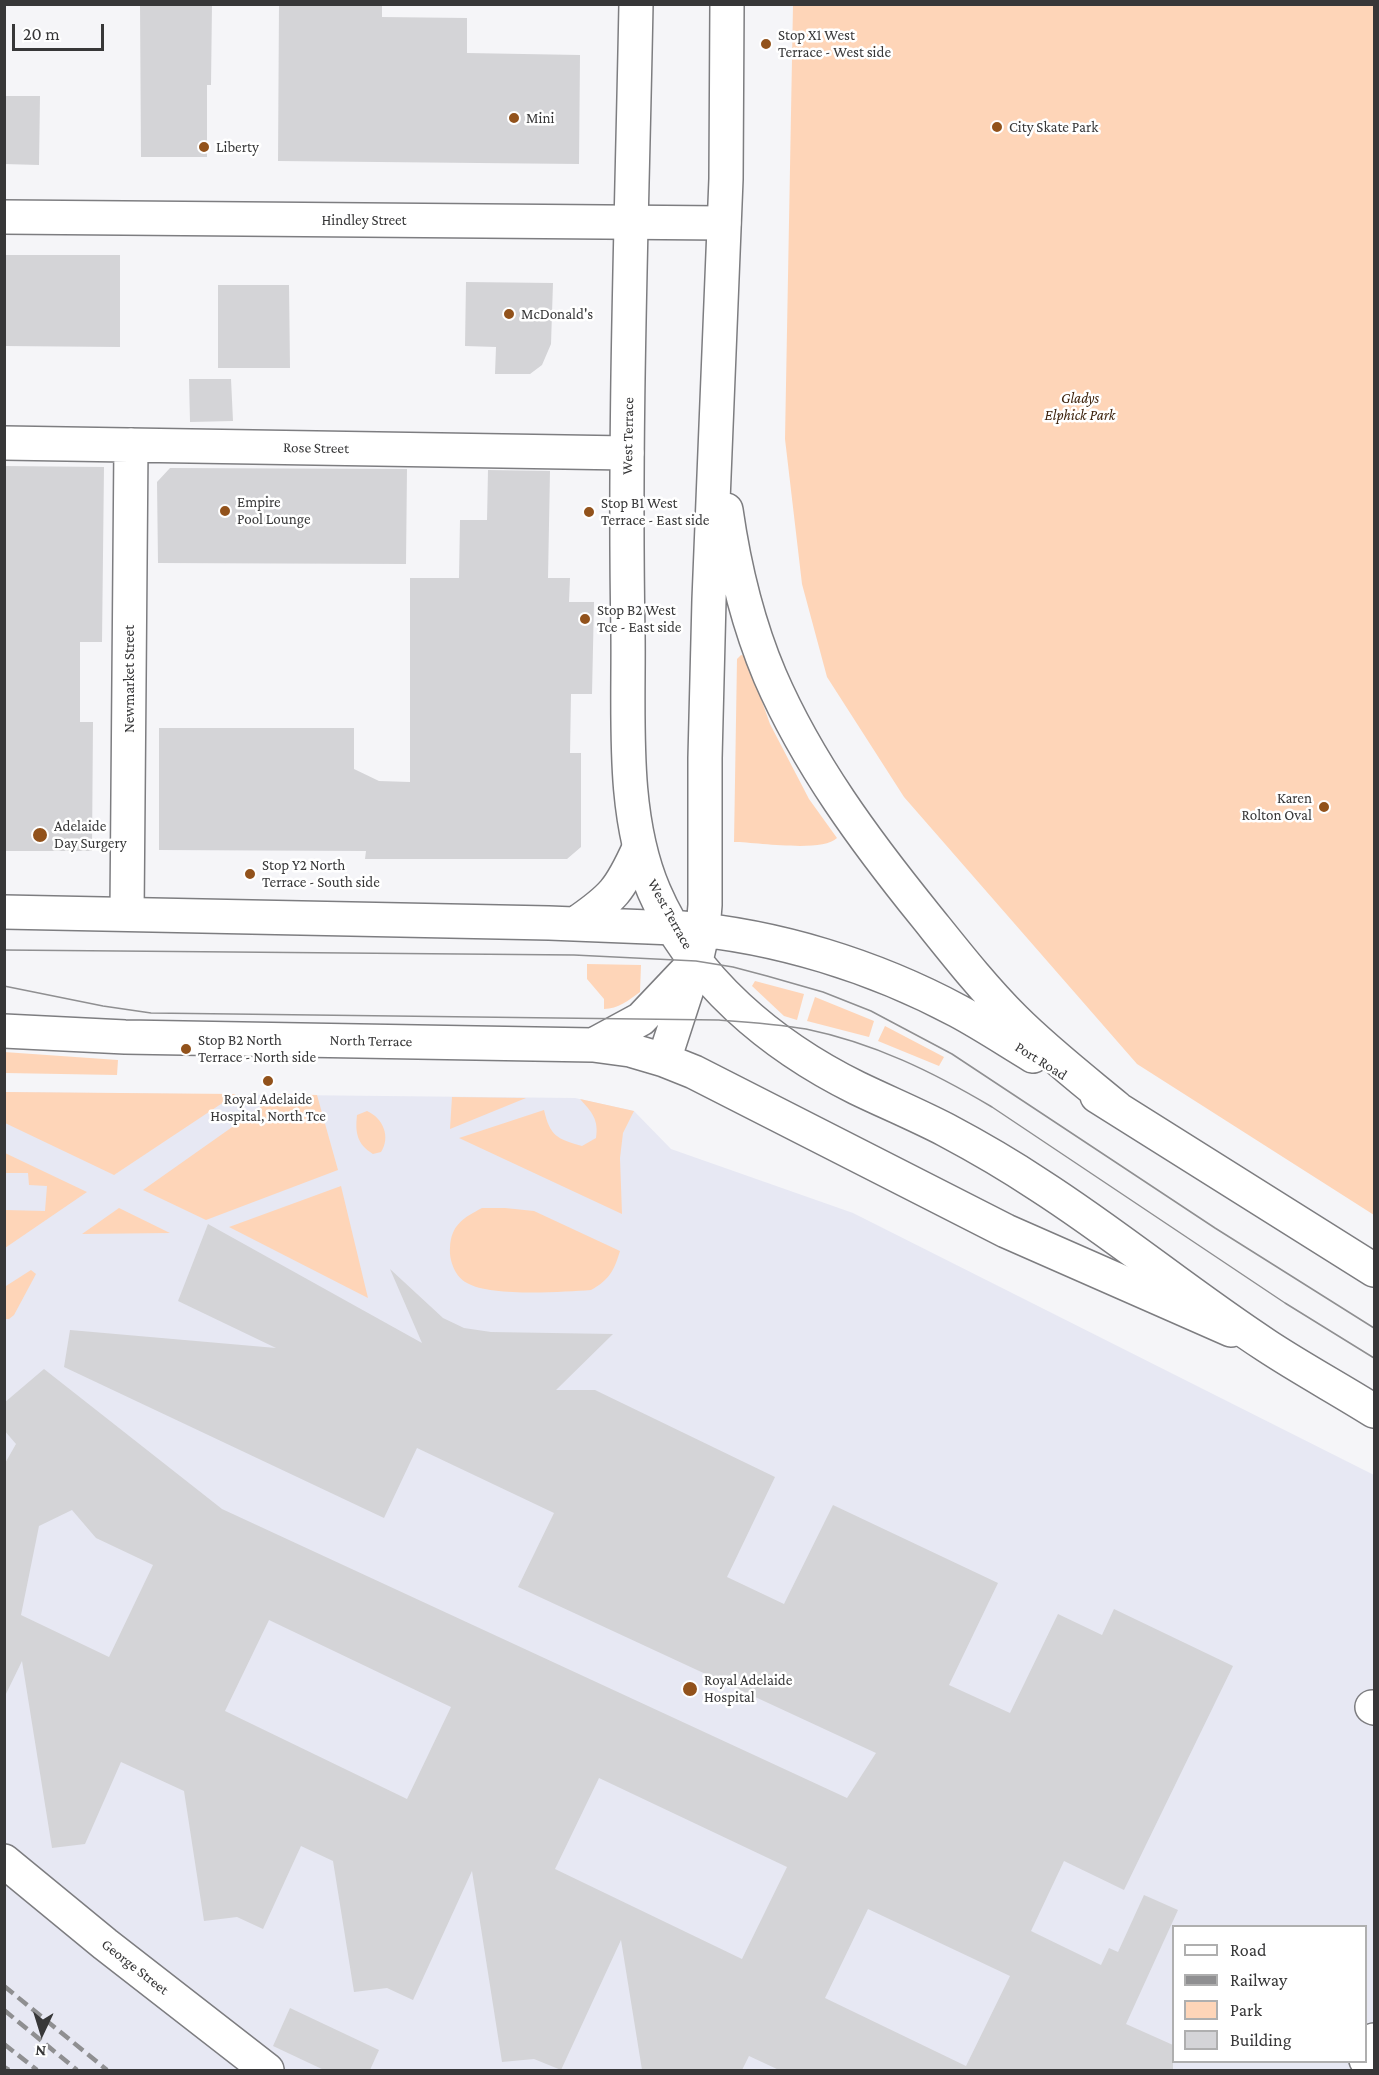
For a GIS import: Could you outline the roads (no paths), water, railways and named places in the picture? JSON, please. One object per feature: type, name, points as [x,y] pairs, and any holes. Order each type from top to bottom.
[{"type":"main road","name":"West Terrace","points":[[636,4],[626,566],[630,780],[633,818],[639,848],[655,893],[691,940]]},
{"type":"main road","name":"West Terrace","points":[[664,1060],[691,940],[709,600],[724,223],[727,4]]},
{"type":"main road","name":"Hindley Street","points":[[4,217],[724,223]]},
{"type":"main road","points":[[717,404],[728,526],[751,624],[770,676],[804,742],[831,788],[861,832],[970,971],[1013,1018],[1048,1051],[1117,1108]]},
{"type":"main road","name":"Rose Street","points":[[4,443],[627,453]]},
{"type":"main road","name":"Newmarket Street","points":[[128,913],[131,444]]},
{"type":"main road","points":[[575,924],[598,909],[614,894],[625,878],[639,848]]},
{"type":"main road","points":[[4,912],[575,924],[691,940],[738,1008],[795,1053],[855,1087],[945,1129],[995,1157],[1043,1187],[1268,1347],[1374,1411]]},
{"type":"main road","name":"North Terrace","points":[[593,1045],[641,1019],[691,940]]},
{"type":"main road","name":"Port Road","points":[[691,940],[801,949],[839,961],[956,1010],[1117,1108],[1374,1270]]},
{"type":"main road","name":"North Terrace","points":[[4,1031],[125,1037],[593,1045],[630,1050],[664,1060]]},
{"type":"main road","points":[[664,1060],[694,1072],[1006,1231],[1268,1347]]},
{"type":"main road","name":"George Street","points":[[4,1861],[105,1944],[267,2070]]},
{"type":"main road","points":[[1367,2056],[1374,2040]]},
{"type":"tram line","points":[[4,950],[574,955],[696,961],[767,976],[823,992],[871,1011],[952,1054],[1215,1228],[1374,1328]]},
{"type":"tram line","points":[[4,986],[151,1013],[719,1020],[785,1026],[831,1035],[902,1060],[992,1107],[1285,1303],[1374,1358]]},
{"type":"railway","points":[[4,1986],[107,2070]]},
{"type":"railway","points":[[4,2010],[77,2070]]},
{"type":"railway","points":[[4,2044],[37,2070]]},
{"type":"railway","points":[[4,2067],[9,2070]]},
{"type":"place","name":"Stop X1 West Terrace - West side","points":[[766,44]]},
{"type":"place","name":"Mini","points":[[514,118]]},
{"type":"place","name":"City Skate Park","points":[[997,127]]},
{"type":"place","name":"Liberty","points":[[204,147]]},
{"type":"place","name":"McDonald's","points":[[509,314]]},
{"type":"place","name":"Empire Pool Lounge","points":[[225,511]]},
{"type":"place","name":"Stop B1 West Terrace - East side","points":[[589,512]]},
{"type":"place","name":"Stop B2 West Tce - East side","points":[[585,619]]},
{"type":"place","name":"Karen Rolton Oval","points":[[1324,807]]},
{"type":"place","name":"Adelaide Day Surgery","points":[[40,835]]},
{"type":"place","name":"Stop Y2 North Terrace - South side","points":[[250,874]]},
{"type":"place","name":"Stop B2 North Terrace - North side","points":[[186,1049]]},
{"type":"place","name":"Royal Adelaide Hospital, North Tce","points":[[268,1081]]},
{"type":"place","name":"Royal Adelaide Hospital","points":[[690,1689]]},
{"type":"park label","name":"Gladys Elphick Park","points":[[1080,406]]}]
